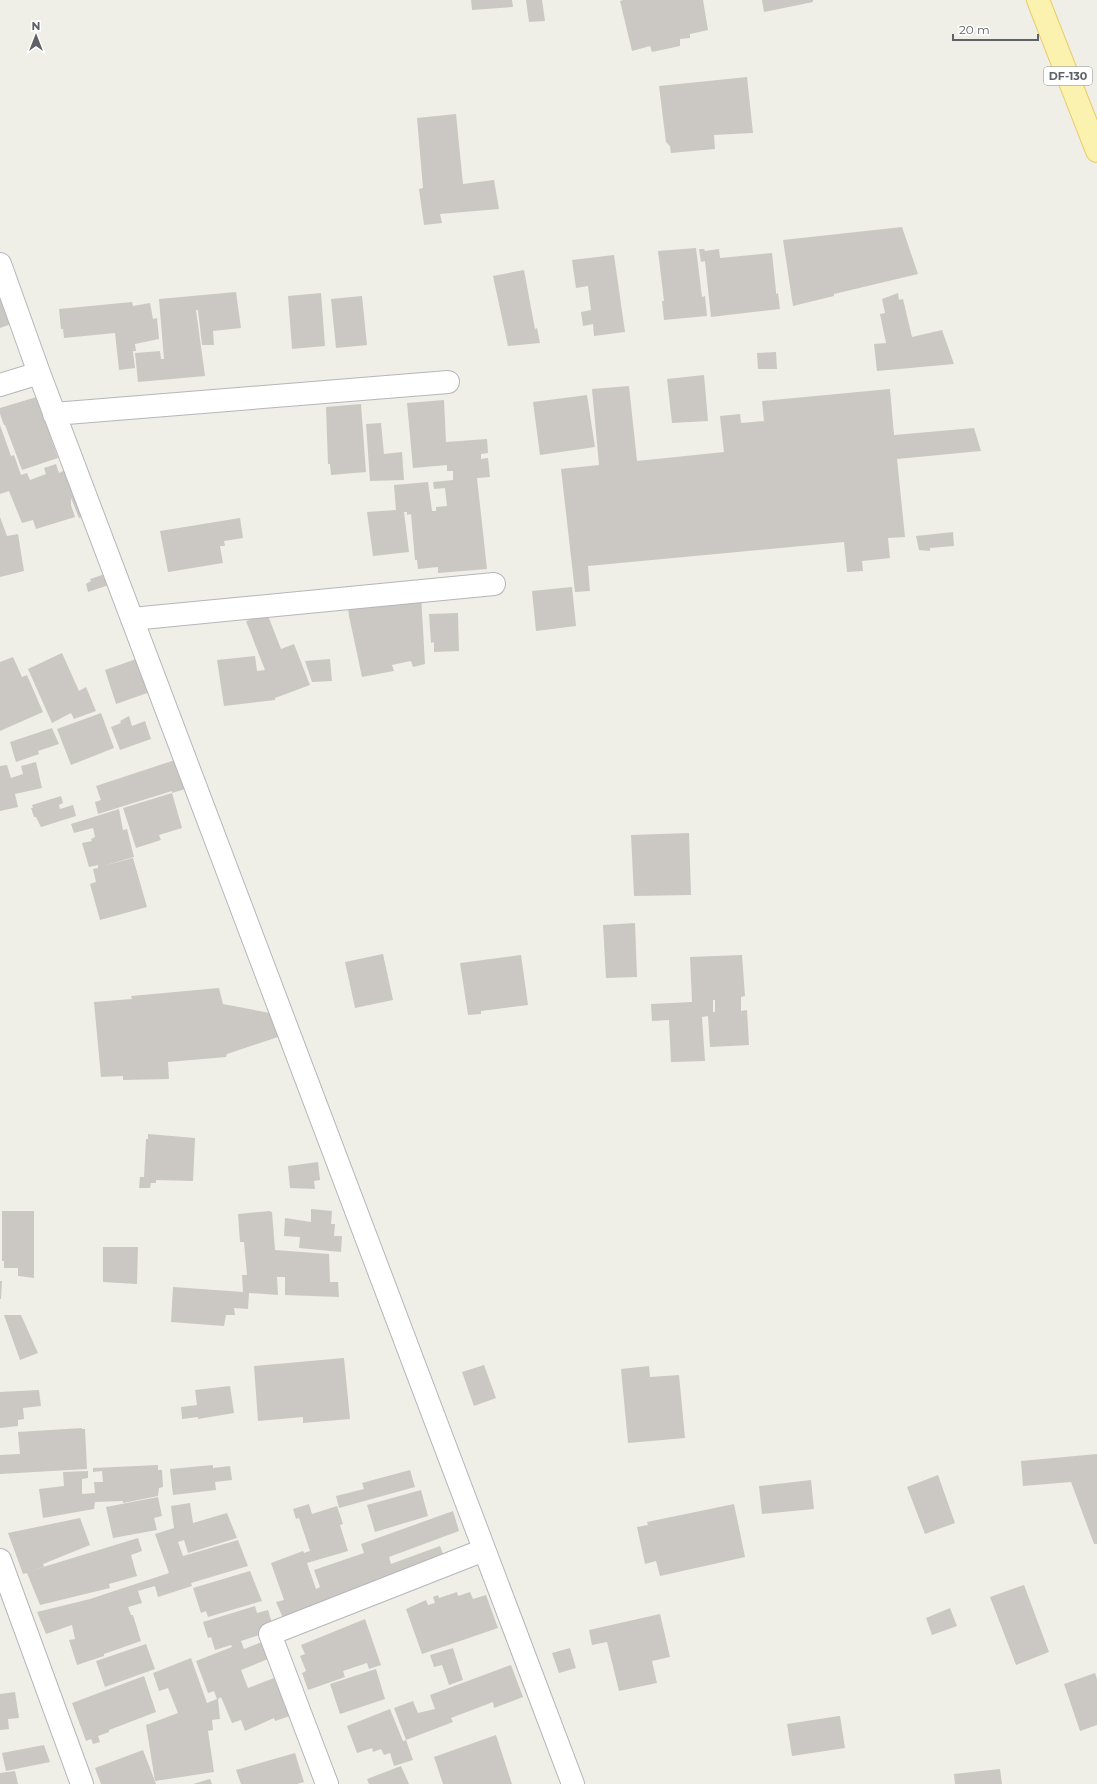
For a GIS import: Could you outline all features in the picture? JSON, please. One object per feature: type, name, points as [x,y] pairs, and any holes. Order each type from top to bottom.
[{"type":"main road","name":"DF-130","points":[[1038,0],[1097,151]]},
{"type":"street","points":[[0,264],[54,414],[573,1784]]},
{"type":"street","points":[[0,386],[39,373]]},
{"type":"street","points":[[54,414],[448,382]]},
{"type":"street","points":[[132,619],[494,584]]},
{"type":"street","points":[[327,1784],[270,1634],[484,1550]]},
{"type":"street","points":[[0,1560],[82,1784]]},
{"type":"building","points":[[471,0],[512,0],[513,7],[472,10]]},
{"type":"building","points":[[526,0],[542,0],[545,21],[529,22]]},
{"type":"building","points":[[703,0],[708,30],[690,34],[690,38],[680,39],[680,46],[652,52],[650,46],[632,51],[620,1]]},
{"type":"building","points":[[762,0],[813,0],[813,2],[764,12]]},
{"type":"building","points":[[747,77],[753,133],[714,135],[715,149],[671,153],[670,146],[666,142],[659,86]]},
{"type":"building","points":[[456,114],[463,184],[494,180],[499,209],[440,214],[442,223],[424,225],[419,189],[423,188],[417,118]]},
{"type":"building","points":[[902,227],[918,274],[834,294],[834,296],[793,306],[783,240]]},
{"type":"building","points":[[696,248],[702,297],[705,296],[707,316],[664,320],[662,301],[664,301],[658,251]]},
{"type":"building","points":[[699,249],[704,249],[705,251],[719,249],[720,258],[772,253],[776,294],[778,293],[780,309],[711,317],[705,261],[701,262]]},
{"type":"building","points":[[614,255],[625,332],[594,336],[593,324],[583,326],[581,312],[591,310],[588,286],[576,288],[572,260]]},
{"type":"building","points":[[524,270],[535,329],[537,328],[540,343],[508,346],[493,276]]},
{"type":"building","points":[[0,287],[14,323],[0,328]]},
{"type":"building","points":[[236,292],[241,328],[213,331],[214,345],[202,345],[198,310],[196,310],[205,376],[138,382],[135,353],[160,351],[161,359],[164,359],[159,299]]},
{"type":"building","points":[[321,293],[325,346],[292,349],[288,296]]},
{"type":"building","points":[[898,293],[899,300],[903,299],[912,337],[942,330],[954,364],[877,371],[874,344],[886,343],[880,314],[885,313],[882,299]]},
{"type":"building","points":[[362,296],[367,345],[336,348],[331,299]]},
{"type":"building","points":[[132,302],[133,306],[150,303],[153,319],[157,318],[159,339],[135,344],[136,351],[133,351],[135,368],[119,370],[115,333],[64,338],[63,329],[61,329],[59,309]]},
{"type":"building","points":[[776,352],[777,369],[758,369],[757,353]]},
{"type":"building","points":[[704,375],[708,421],[672,423],[667,379]]},
{"type":"building","points":[[629,386],[637,461],[724,452],[720,416],[740,414],[741,423],[764,421],[762,401],[890,389],[894,435],[974,428],[981,451],[897,459],[905,537],[888,538],[890,558],[862,561],[863,571],[847,572],[844,542],[588,566],[590,591],[575,592],[561,469],[599,465],[592,389]]},
{"type":"building","points":[[43,395],[57,433],[50,436],[58,458],[22,470],[0,414],[0,408]]},
{"type":"building","points":[[587,395],[595,447],[540,455],[533,402]]},
{"type":"building","points":[[444,400],[446,442],[487,439],[488,453],[481,454],[481,459],[488,458],[490,477],[477,478],[487,569],[438,573],[438,567],[418,569],[417,560],[415,560],[411,514],[407,515],[407,512],[404,512],[409,552],[373,556],[367,512],[396,510],[394,485],[428,482],[432,511],[436,511],[436,507],[447,506],[445,488],[434,489],[433,482],[453,480],[453,471],[447,471],[447,465],[413,468],[407,403]]},
{"type":"building","points":[[361,404],[366,472],[331,475],[330,464],[328,464],[326,407]]},
{"type":"building","points":[[381,423],[384,454],[402,452],[404,480],[370,481],[366,424]]},
{"type":"building","points":[[0,425],[11,456],[14,455],[21,475],[27,473],[30,480],[46,474],[44,468],[56,464],[59,473],[69,468],[87,515],[79,518],[71,498],[71,505],[75,517],[36,529],[33,520],[22,523],[9,491],[0,494]]},
{"type":"building","points":[[0,517],[7,536],[18,534],[24,571],[0,577]]},
{"type":"building","points":[[240,518],[243,538],[224,541],[225,546],[220,546],[223,563],[168,572],[160,531]]},
{"type":"building","points":[[953,532],[954,546],[930,548],[930,551],[919,550],[916,536]]},
{"type":"building","points":[[108,573],[112,584],[88,592],[86,584],[91,581],[90,579]]},
{"type":"building","points":[[572,587],[576,626],[536,631],[532,591]]},
{"type":"building","points":[[421,595],[425,664],[413,667],[411,661],[392,665],[394,671],[362,677],[347,601]]},
{"type":"building","points":[[267,613],[281,649],[294,644],[310,685],[275,698],[275,700],[224,706],[217,660],[255,656],[257,671],[265,670],[246,621]]},
{"type":"building","points":[[458,613],[459,651],[434,652],[434,642],[431,643],[429,614]]},
{"type":"building","points":[[62,653],[79,691],[86,687],[96,711],[74,719],[71,713],[52,723],[28,669]]},
{"type":"building","points":[[13,657],[22,677],[27,675],[43,712],[0,731],[0,662]]},
{"type":"building","points":[[139,658],[153,691],[116,704],[105,670]]},
{"type":"building","points":[[330,659],[332,681],[312,682],[305,661]]},
{"type":"building","points":[[101,713],[114,748],[71,765],[57,729]]},
{"type":"building","points":[[129,716],[132,726],[145,721],[151,739],[120,750],[111,727],[121,723],[120,721]]},
{"type":"building","points":[[52,728],[59,744],[38,751],[39,754],[16,762],[10,742]]},
{"type":"building","points":[[178,759],[189,788],[172,793],[172,791],[98,814],[95,802],[101,800],[96,786]]},
{"type":"building","points":[[36,762],[42,788],[15,794],[18,807],[0,811],[0,766],[7,765],[11,778],[23,774],[21,766]]},
{"type":"building","points":[[172,793],[182,828],[159,835],[161,840],[136,848],[123,808]]},
{"type":"building","points":[[61,796],[63,803],[59,805],[60,809],[73,805],[76,816],[41,827],[36,817],[34,817],[31,808],[33,808],[32,805]]},
{"type":"building","points":[[119,809],[123,830],[127,829],[134,857],[103,866],[133,858],[147,907],[100,920],[90,884],[96,882],[93,869],[98,868],[98,865],[89,867],[82,843],[92,841],[91,839],[95,837],[93,828],[74,833],[71,824]]},
{"type":"building","points":[[689,833],[691,895],[634,896],[631,835]]},
{"type":"building","points":[[635,923],[637,977],[606,978],[603,925]]},
{"type":"building","points":[[383,954],[393,1000],[355,1008],[345,962]]},
{"type":"building","points":[[521,955],[528,1005],[481,1011],[481,1014],[468,1015],[460,963]]},
{"type":"building","points":[[742,955],[745,996],[741,997],[741,1011],[747,1010],[749,1045],[710,1047],[708,1016],[702,1017],[705,1061],[671,1062],[669,1020],[652,1021],[651,1004],[692,1002],[690,957]],"holes":[[[713,1000],[715,1000],[715,1012],[713,1012]]]},
{"type":"building","points":[[219,988],[223,1004],[275,1014],[284,1035],[227,1054],[226,1057],[168,1062],[169,1079],[123,1080],[123,1076],[101,1077],[94,1002],[132,999],[131,996]]},
{"type":"building","points":[[148,1134],[195,1138],[193,1181],[156,1180],[156,1183],[151,1183],[150,1188],[139,1188],[140,1177],[144,1177],[146,1139],[148,1139]]},
{"type":"building","points":[[318,1162],[320,1180],[314,1181],[315,1189],[290,1188],[288,1166]]},
{"type":"building","points":[[311,1209],[332,1211],[331,1224],[335,1224],[334,1236],[342,1236],[341,1252],[299,1248],[300,1237],[284,1236],[285,1218],[311,1222]]},
{"type":"building","points":[[2,1211],[34,1211],[34,1278],[18,1276],[18,1268],[4,1268],[4,1261],[2,1261]]},
{"type":"building","points":[[272,1212],[275,1250],[329,1254],[330,1282],[338,1282],[339,1297],[285,1295],[285,1277],[277,1277],[278,1295],[249,1293],[248,1309],[234,1308],[235,1315],[226,1315],[224,1326],[171,1322],[173,1287],[243,1292],[242,1275],[247,1275],[244,1242],[240,1242],[238,1214]]},
{"type":"building","points":[[103,1247],[138,1247],[137,1284],[103,1282]]},
{"type":"building","points":[[0,1281],[2,1281],[1,1299],[0,1299]]},
{"type":"building","points":[[4,1315],[21,1315],[38,1353],[20,1360]]},
{"type":"building","points":[[344,1358],[350,1419],[303,1423],[303,1417],[258,1421],[254,1366]]},
{"type":"building","points":[[484,1365],[496,1398],[474,1406],[462,1372]]},
{"type":"building","points":[[649,1366],[650,1377],[679,1375],[685,1438],[628,1443],[621,1369]]},
{"type":"building","points":[[230,1386],[234,1413],[198,1419],[198,1417],[182,1419],[181,1407],[197,1405],[195,1390]]},
{"type":"building","points":[[39,1390],[41,1406],[23,1408],[24,1419],[18,1420],[18,1426],[0,1428],[0,1392]]},
{"type":"building","points":[[85,1429],[87,1469],[0,1474],[0,1455],[20,1454],[18,1432]]},
{"type":"building","points":[[1097,1454],[1097,1544],[1094,1544],[1071,1482],[1023,1486],[1021,1461]]},
{"type":"building","points":[[158,1465],[158,1470],[162,1470],[163,1487],[159,1488],[158,1496],[123,1503],[123,1501],[95,1502],[94,1509],[43,1518],[39,1489],[64,1486],[63,1472],[88,1471],[88,1478],[82,1479],[82,1494],[95,1493],[94,1482],[103,1482],[102,1471],[93,1472],[93,1468]]},
{"type":"building","points":[[213,1465],[213,1468],[230,1466],[232,1480],[215,1482],[216,1490],[173,1495],[170,1469]]},
{"type":"building","points":[[410,1470],[415,1487],[339,1508],[336,1496],[364,1489],[362,1483]]},
{"type":"building","points":[[938,1475],[955,1523],[925,1534],[907,1487]]},
{"type":"building","points":[[811,1480],[814,1509],[762,1514],[759,1486]]},
{"type":"building","points":[[421,1490],[428,1516],[375,1532],[367,1505]]},
{"type":"building","points":[[158,1497],[162,1516],[154,1518],[157,1530],[113,1538],[106,1507]]},
{"type":"building","points":[[190,1503],[193,1523],[227,1513],[237,1538],[188,1553],[184,1540],[178,1542],[183,1556],[238,1540],[248,1566],[191,1583],[192,1586],[158,1597],[155,1586],[138,1591],[142,1603],[128,1607],[131,1615],[133,1615],[141,1641],[77,1665],[69,1640],[75,1639],[72,1625],[46,1634],[37,1612],[90,1599],[169,1573],[155,1534],[174,1528],[171,1506]]},
{"type":"building","points":[[309,1504],[312,1514],[337,1506],[343,1524],[340,1525],[348,1551],[307,1563],[316,1589],[320,1587],[314,1570],[364,1553],[361,1544],[453,1511],[459,1531],[389,1557],[391,1564],[440,1546],[447,1565],[286,1625],[276,1602],[284,1600],[271,1563],[303,1551],[304,1553],[310,1551],[299,1518],[296,1519],[293,1509]]},
{"type":"building","points":[[734,1504],[745,1557],[660,1576],[656,1561],[645,1564],[637,1527],[648,1525],[647,1522]]},
{"type":"building","points":[[80,1518],[90,1545],[43,1564],[44,1567],[138,1538],[142,1551],[131,1555],[137,1576],[109,1584],[110,1588],[40,1605],[27,1573],[23,1574],[8,1533]]},
{"type":"building","points":[[250,1571],[262,1601],[208,1617],[206,1611],[201,1613],[193,1588]]},
{"type":"building","points":[[1024,1585],[1049,1652],[1016,1665],[990,1597]]},
{"type":"building","points":[[457,1592],[458,1596],[470,1592],[473,1599],[486,1595],[498,1628],[422,1654],[406,1609],[426,1600],[428,1605],[435,1603],[433,1597],[438,1595],[439,1598]]},
{"type":"building","points":[[255,1606],[257,1613],[268,1610],[274,1630],[241,1641],[244,1649],[262,1642],[268,1659],[241,1670],[248,1688],[274,1678],[290,1716],[275,1721],[274,1718],[245,1731],[241,1720],[232,1723],[221,1697],[218,1699],[220,1719],[212,1720],[213,1730],[208,1731],[214,1772],[155,1781],[146,1725],[178,1713],[168,1688],[159,1691],[153,1673],[191,1658],[207,1703],[217,1699],[214,1691],[208,1693],[196,1661],[232,1647],[231,1645],[215,1650],[211,1637],[208,1638],[203,1622]]},
{"type":"building","points":[[950,1608],[957,1626],[932,1635],[926,1618]]},
{"type":"building","points":[[660,1614],[670,1657],[652,1661],[657,1683],[619,1691],[607,1642],[592,1645],[589,1630]]},
{"type":"building","points":[[365,1619],[381,1665],[369,1669],[367,1663],[343,1671],[345,1677],[308,1690],[302,1673],[306,1671],[300,1656],[305,1654],[301,1645]]},
{"type":"building","points":[[146,1644],[155,1669],[105,1687],[96,1661]]},
{"type":"building","points":[[453,1648],[463,1680],[449,1685],[442,1665],[434,1667],[430,1655]]},
{"type":"building","points":[[570,1648],[576,1668],[559,1673],[552,1653]]},
{"type":"building","points":[[511,1665],[523,1697],[494,1708],[493,1702],[451,1718],[453,1722],[406,1740],[394,1708],[413,1701],[418,1713],[435,1709],[430,1695]]},
{"type":"building","points":[[376,1669],[385,1699],[340,1714],[330,1684]]},
{"type":"building","points":[[1095,1673],[1097,1679],[1097,1725],[1080,1731],[1064,1684]]},
{"type":"building","points":[[144,1676],[156,1712],[109,1730],[109,1732],[98,1736],[100,1742],[93,1744],[91,1739],[86,1741],[72,1703]]},
{"type":"building","points":[[15,1692],[19,1718],[8,1719],[9,1729],[0,1730],[0,1694]]},
{"type":"building","points":[[390,1709],[403,1741],[406,1740],[413,1760],[394,1766],[390,1753],[384,1755],[381,1749],[373,1752],[372,1748],[357,1753],[347,1726]]},
{"type":"building","points":[[840,1716],[845,1748],[792,1756],[787,1724]]},
{"type":"building","points":[[496,1735],[512,1784],[443,1784],[434,1757]]},
{"type":"building","points":[[44,1745],[50,1762],[6,1771],[2,1753]]},
{"type":"building","points":[[143,1750],[156,1784],[101,1784],[95,1768]]},
{"type":"building","points":[[295,1753],[304,1782],[297,1784],[241,1784],[236,1770]]},
{"type":"building","points":[[401,1766],[409,1784],[369,1784],[367,1779]]},
{"type":"building","points":[[1000,1769],[1002,1784],[955,1784],[954,1774]]},
{"type":"building","points":[[15,1771],[18,1784],[0,1784],[0,1773]]},
{"type":"building","points":[[210,1779],[212,1784],[193,1784]]}]
